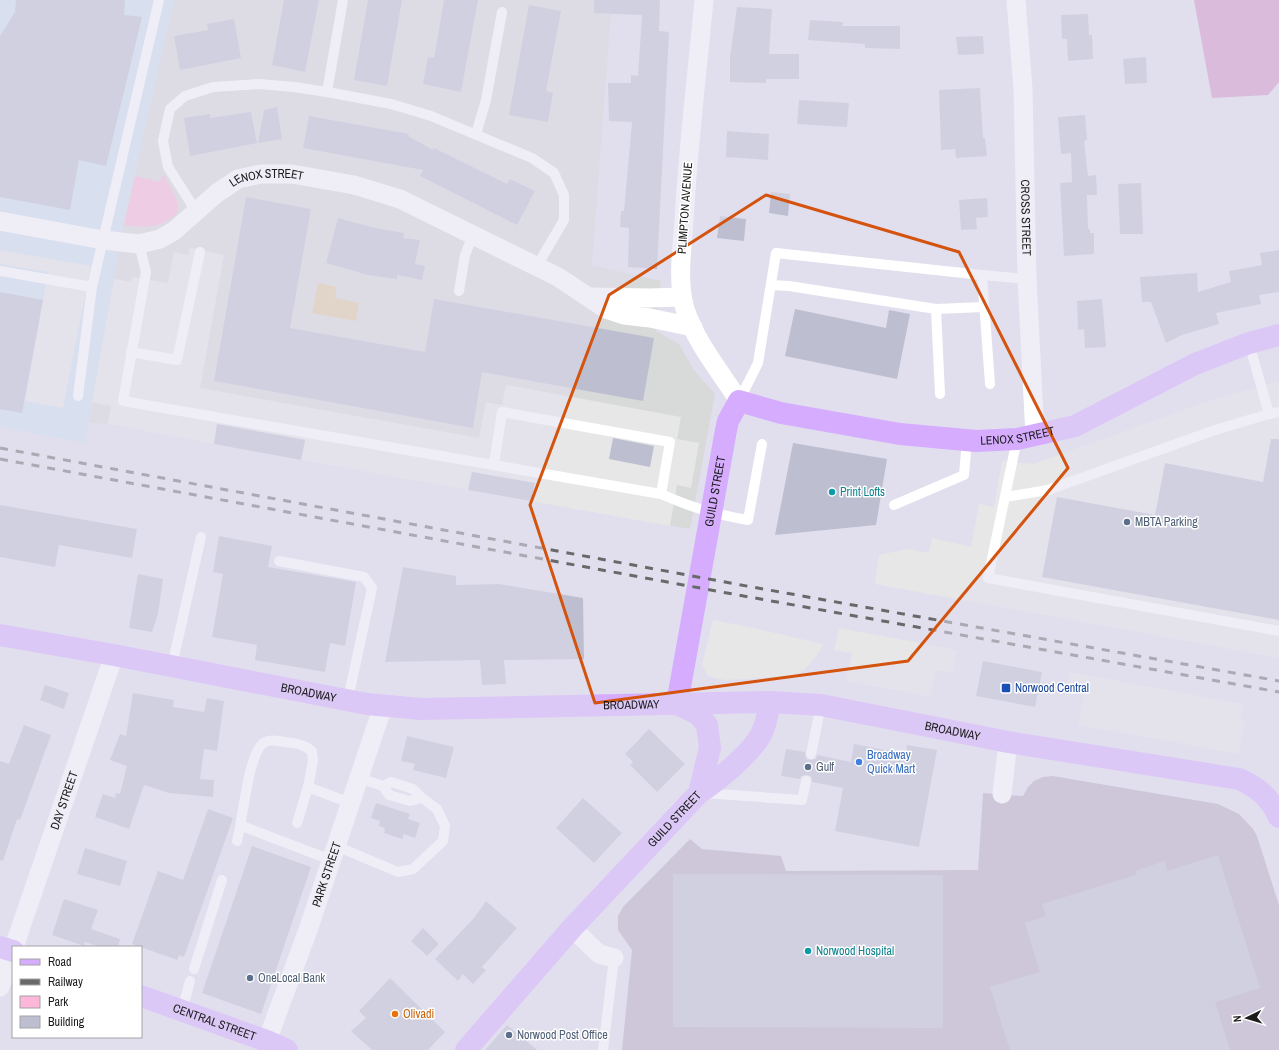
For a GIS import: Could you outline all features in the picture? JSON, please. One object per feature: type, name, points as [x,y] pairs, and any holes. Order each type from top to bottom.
[{"type":"street","name":"PLIMPTON AVENUE","points":[[704,0],[686,186],[681,271],[682,296],[685,310],[707,354],[739,400]]},
{"type":"street","name":"CROSS STREET","points":[[1016,0],[1023,89],[1027,279],[1026,437]]},
{"type":"street","name":"LENOX STREET","points":[[0,221],[103,240],[139,244],[160,239],[174,231],[217,193],[238,180],[261,174],[292,174],[354,185],[403,200],[537,266],[590,297],[606,309],[624,315],[650,318],[693,327]]},
{"type":"street","points":[[590,297],[622,296],[649,298],[682,296]]},
{"type":"street","name":"LENOX STREET","points":[[739,400],[781,413],[900,434],[967,440],[1026,437],[1075,426],[1196,364],[1249,343],[1279,335]]},
{"type":"street","name":"GUILD STREET","points":[[466,1050],[572,928],[699,793],[710,748],[708,725],[698,714],[677,704],[710,513],[727,426],[739,400]]},
{"type":"street","name":"BROADWAY","points":[[0,635],[383,706],[421,709],[770,702],[821,705],[1008,742],[1227,776],[1242,781],[1260,790],[1279,817]]},
{"type":"street","name":"DAY STREET","points":[[14,946],[114,655]]},
{"type":"street","points":[[699,793],[726,774],[759,738],[764,730],[770,702]]},
{"type":"street","name":"PARK STREET","points":[[267,1041],[334,853],[383,706]]},
{"type":"street","points":[[1002,794],[1008,742]]},
{"type":"street","points":[[572,928],[599,954],[614,958]]},
{"type":"street","points":[[0,947],[12,951]]},
{"type":"street","points":[[0,987],[12,954]]},
{"type":"street","name":"CENTRAL STREET","points":[[142,996],[267,1041],[287,1050]]},
{"type":"lane","points":[[78,396],[92,287],[159,0]]},
{"type":"lane","points":[[327,92],[343,0]]},
{"type":"lane","points":[[476,134],[486,100],[502,12]]},
{"type":"lane","points":[[196,211],[168,167],[163,141],[170,109],[185,96],[213,87],[259,84],[327,92],[391,104],[431,116],[532,158],[554,173],[564,195],[564,220],[537,266]]},
{"type":"lane","points":[[459,291],[465,255],[472,235]]},
{"type":"lane","points":[[139,244],[146,272],[123,401],[662,494],[687,506],[710,513],[748,520],[762,444]]},
{"type":"lane","points":[[131,352],[177,360],[200,252]]},
{"type":"lane","points":[[739,400],[758,363],[776,253],[1027,279]]},
{"type":"lane","points":[[0,271],[92,287]]},
{"type":"lane","points":[[982,275],[990,384]]},
{"type":"lane","points":[[771,285],[789,286],[936,309],[984,308]]},
{"type":"lane","points":[[936,309],[940,394]]},
{"type":"lane","points":[[1249,343],[1269,414]]},
{"type":"lane","points":[[494,464],[502,412],[663,440],[670,442],[662,494]]},
{"type":"lane","points":[[1005,497],[1048,490],[1215,430],[1279,412]]},
{"type":"lane","points":[[1026,437],[1005,497],[988,578],[1279,631]]},
{"type":"lane","points":[[894,505],[964,475],[967,440]]},
{"type":"lane","points":[[172,666],[201,537]]},
{"type":"lane","points":[[279,561],[364,577],[372,588],[348,699]]},
{"type":"lane","points":[[811,754],[821,705]]},
{"type":"lane","points":[[237,841],[242,826],[252,764],[257,750],[264,742],[273,740],[305,745],[312,751],[313,761],[308,787],[297,823]]},
{"type":"lane","points":[[242,826],[398,872],[413,869],[443,841],[445,826],[437,809],[413,789],[391,782],[383,786],[358,778]]},
{"type":"lane","points":[[699,793],[802,800],[806,781]]},
{"type":"lane","points":[[308,787],[350,803]]},
{"type":"lane","points":[[194,969],[222,880]]},
{"type":"lane","points":[[603,1050],[614,958]]},
{"type":"lane","points":[[182,1011],[190,981]]},
{"type":"highlighted area","points":[[766,195],[959,252],[1068,468],[908,661],[595,703],[530,505],[609,295]]},
{"type":"shaded area","points":[[0,0],[174,0],[123,225],[85,443],[0,427]]},
{"type":"shaded area","points":[[174,0],[612,0],[592,265],[661,281],[656,331],[679,344],[694,370],[715,394],[690,529],[108,424],[89,423],[123,225]]},
{"type":"shaded area","points":[[1194,0],[1279,0],[1279,82],[1268,95],[1212,98]]},
{"type":"shaded area","points":[[190,248],[224,255],[200,388],[479,438],[486,402],[502,405],[506,385],[681,417],[677,439],[699,443],[691,488],[677,485],[670,526],[531,501],[534,483],[472,472],[468,490],[301,460],[305,440],[217,424],[214,444],[108,424],[111,406],[92,402],[114,279],[131,282],[132,277],[168,283],[174,252],[188,255]]},
{"type":"shaded area","points":[[0,250],[91,266],[63,408],[25,401],[48,272],[0,264]]},
{"type":"shaded area","points":[[318,283],[337,287],[335,298],[359,303],[356,321],[312,313]]},
{"type":"shaded area","name":"MBTA Parking","points":[[1279,381],[1279,658],[875,584],[879,555],[907,549],[929,553],[932,538],[971,547],[979,504],[994,507],[1002,461],[1034,464],[1208,401]]},
{"type":"shaded area","points":[[713,620],[823,644],[818,654],[804,670],[792,676],[725,680],[708,676],[702,665]]},
{"type":"shaded area","points":[[839,628],[957,650],[953,673],[936,670],[931,697],[846,681],[852,653],[834,650]]},
{"type":"shaded area","points":[[1070,672],[1243,704],[1240,719],[1245,721],[1239,754],[1078,725],[1084,695],[1066,692]]},
{"type":"shaded area","points":[[1053,776],[1218,804],[1239,814],[1253,829],[1257,836],[1279,905],[1279,1050],[622,1050],[632,950],[618,930],[618,916],[623,907],[690,839],[702,849],[781,856],[786,871],[978,870],[983,793],[1023,796],[1028,787],[1034,781],[1043,777]]},
{"type":"green space","points":[[164,175],[177,200],[178,212],[166,222],[153,226],[139,227],[124,225],[135,176],[160,182],[162,176]]},
{"type":"building","points":[[16,0],[125,0],[124,15],[142,17],[106,166],[79,160],[70,210],[0,197],[0,36],[15,12]]},
{"type":"building","points":[[284,0],[319,0],[305,72],[272,65]]},
{"type":"building","points":[[368,0],[402,0],[387,86],[354,80]]},
{"type":"building","points":[[444,0],[478,0],[461,92],[423,84],[428,57],[434,58]]},
{"type":"building","points":[[594,0],[660,0],[659,31],[669,32],[657,269],[628,267],[629,228],[620,227],[621,211],[624,211],[632,122],[609,121],[608,83],[631,83],[631,75],[638,76],[642,15],[594,13]]},
{"type":"building","points":[[529,5],[561,11],[546,91],[553,93],[548,122],[509,115]]},
{"type":"building","points":[[737,7],[772,9],[769,54],[799,54],[799,79],[766,79],[766,83],[730,82],[730,57]]},
{"type":"building","points":[[1088,14],[1089,35],[1092,35],[1093,59],[1068,61],[1067,39],[1062,39],[1061,15]]},
{"type":"building","points":[[234,19],[241,58],[180,70],[174,36],[208,30],[207,24]]},
{"type":"building","points":[[810,20],[843,22],[842,26],[900,26],[900,49],[865,48],[865,44],[808,40]]},
{"type":"building","points":[[983,36],[984,54],[958,55],[956,37]]},
{"type":"building","points":[[1146,57],[1147,83],[1125,84],[1123,59]]},
{"type":"building","points":[[980,88],[983,138],[985,138],[987,156],[956,158],[955,149],[941,150],[939,90]]},
{"type":"building","points":[[799,100],[849,103],[847,127],[797,124]]},
{"type":"building","points":[[277,107],[282,139],[258,143],[264,110]]},
{"type":"building","points":[[251,112],[257,143],[190,156],[184,118],[210,114],[210,118]]},
{"type":"building","points":[[1085,115],[1087,140],[1084,141],[1088,176],[1096,175],[1097,195],[1087,195],[1088,229],[1090,229],[1090,233],[1094,233],[1094,254],[1064,256],[1060,183],[1072,182],[1071,153],[1061,154],[1058,117]]},
{"type":"building","points":[[309,116],[409,134],[408,136],[433,150],[434,148],[507,184],[510,179],[535,191],[517,225],[420,176],[423,170],[303,148]]},
{"type":"building","points":[[727,131],[769,134],[768,160],[726,157]]},
{"type":"building","points":[[1141,183],[1143,234],[1120,234],[1118,184]]},
{"type":"building","points":[[771,192],[790,194],[788,216],[769,213]]},
{"type":"building","points":[[246,197],[311,209],[290,328],[425,352],[434,299],[654,338],[643,401],[482,372],[473,428],[214,381]]},
{"type":"building","points":[[987,198],[988,217],[976,218],[977,229],[961,230],[959,200]]},
{"type":"building","points":[[720,216],[746,219],[744,241],[717,238]]},
{"type":"building","points":[[338,218],[375,228],[404,233],[403,238],[420,240],[415,264],[425,266],[422,280],[397,275],[397,279],[368,275],[326,263]]},
{"type":"building","points":[[1279,250],[1279,292],[1259,295],[1261,304],[1216,313],[1219,324],[1182,335],[1166,343],[1151,302],[1142,302],[1140,277],[1197,273],[1198,292],[1231,282],[1229,271],[1262,265],[1260,253]]},
{"type":"building","points":[[0,292],[43,300],[22,413],[0,409]]},
{"type":"building","points":[[1102,299],[1106,347],[1085,348],[1084,329],[1078,330],[1077,301]]},
{"type":"building","points":[[795,309],[886,328],[889,310],[910,314],[897,379],[785,356]]},
{"type":"building","points":[[217,424],[305,440],[301,460],[214,444]]},
{"type":"building","points":[[613,438],[654,446],[650,467],[609,459]]},
{"type":"building","points":[[1271,439],[1279,439],[1279,620],[1042,577],[1057,497],[1155,515],[1165,463],[1263,482]]},
{"type":"building","name":"Print Lofts","points":[[793,443],[887,459],[876,525],[775,535]]},
{"type":"building","points":[[472,472],[535,483],[531,501],[468,490]]},
{"type":"building","points":[[0,505],[137,529],[132,558],[59,545],[55,567],[0,557]]},
{"type":"building","points":[[219,536],[272,546],[268,567],[356,582],[345,646],[330,643],[325,672],[255,660],[257,645],[212,637],[223,574],[213,572]]},
{"type":"building","points":[[403,567],[456,576],[456,585],[499,584],[583,598],[584,659],[504,660],[506,684],[482,685],[480,660],[385,662]]},
{"type":"building","points":[[138,574],[163,579],[158,614],[152,632],[129,628]]},
{"type":"building","points":[[983,661],[1042,672],[1035,707],[976,696]]},
{"type":"building","points":[[45,685],[69,693],[64,709],[40,700]]},
{"type":"building","points":[[133,693],[174,700],[173,707],[204,712],[207,698],[224,701],[217,751],[204,749],[200,779],[214,780],[213,797],[169,793],[144,785],[129,829],[95,817],[103,794],[115,798],[116,793],[120,794],[127,766],[110,760],[120,734],[126,736]]},
{"type":"building","points":[[24,725],[51,735],[20,820],[17,819],[3,861],[0,860],[0,761],[9,764]]},
{"type":"building","points":[[649,729],[685,764],[657,792],[630,765],[633,762],[625,754]]},
{"type":"building","points":[[407,736],[454,747],[446,778],[413,770],[415,764],[401,761]]},
{"type":"building","points":[[854,744],[906,754],[907,745],[937,750],[919,847],[835,831],[843,788],[812,782],[811,776],[807,775],[801,776],[800,779],[781,776],[786,749],[805,752],[806,759],[810,760],[816,759],[817,755],[851,762]]},
{"type":"building","points":[[583,798],[622,833],[594,863],[556,828]]},
{"type":"building","points":[[376,803],[410,814],[408,819],[420,823],[415,838],[404,834],[402,839],[384,833],[385,828],[379,826],[380,821],[371,818]]},
{"type":"building","points":[[208,809],[233,818],[184,957],[179,955],[177,960],[142,948],[142,946],[132,944],[158,871],[183,880]]},
{"type":"building","points":[[252,846],[311,867],[261,1014],[202,993]]},
{"type":"building","points":[[85,848],[127,861],[120,886],[77,874]]},
{"type":"building","points":[[1218,855],[1260,988],[1215,1002],[1230,1050],[1010,1050],[990,987],[1040,972],[1025,923],[1046,916],[1042,904],[1136,875],[1135,871],[1165,861],[1167,871]]},
{"type":"building","name":"Norwood Hospital","points":[[673,874],[943,875],[943,1028],[673,1027]]},
{"type":"building","points":[[64,899],[98,910],[91,929],[120,939],[118,946],[97,946],[85,942],[84,946],[52,935]]},
{"type":"building","points":[[486,901],[517,928],[482,967],[486,970],[473,984],[463,974],[458,981],[435,959],[474,918]]},
{"type":"building","points":[[423,928],[439,944],[427,956],[411,941]]},
{"type":"building","name":"Olivadi","points":[[390,978],[445,1032],[428,1050],[372,1050],[351,1031],[366,1018],[359,1011]]},
{"type":"building","name":"Norwood Post Office","points":[[507,1025],[537,1050],[485,1050]]},
{"type":"railway","points":[[0,448],[752,587],[1279,681]]},
{"type":"railway","points":[[0,459],[727,593],[1279,692]]},
{"type":"place","name":"Print Lofts","points":[[832,492]]},
{"type":"place","name":"MBTA Parking","points":[[1127,522]]},
{"type":"place","name":"Norwood Central","points":[[1006,688]]},
{"type":"place","name":"Broadway Quick Mart","points":[[859,762]]},
{"type":"place","name":"Gulf","points":[[808,767]]},
{"type":"place","name":"Norwood Hospital","points":[[808,951]]},
{"type":"place","name":"OneLocal Bank","points":[[250,978]]},
{"type":"place","name":"Olivadi","points":[[395,1014]]},
{"type":"place","name":"Norwood Post Office","points":[[509,1035]]}]
